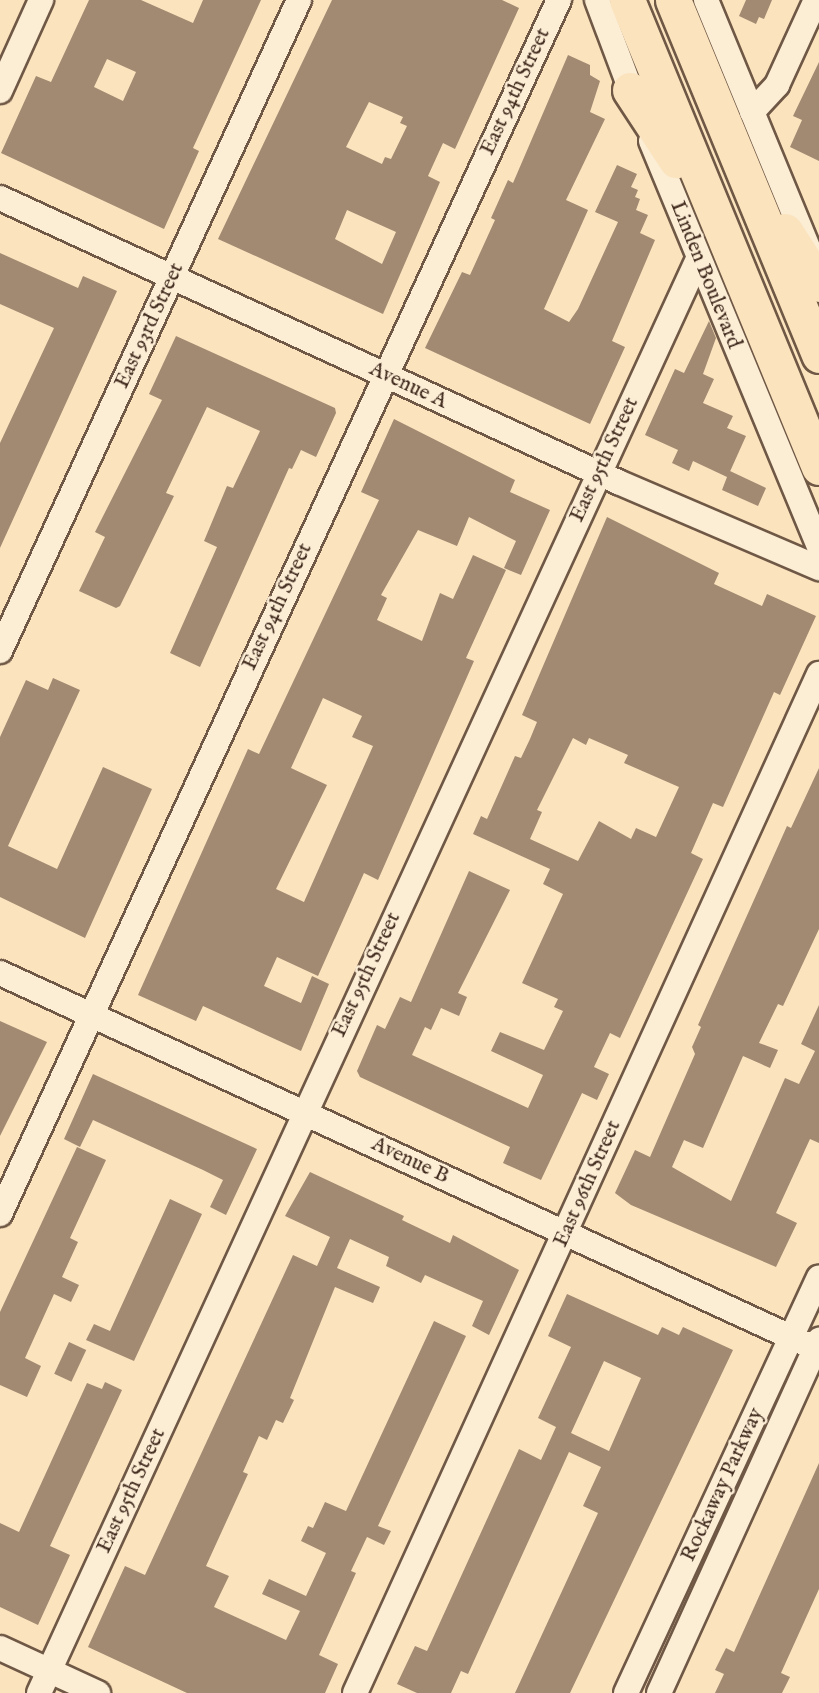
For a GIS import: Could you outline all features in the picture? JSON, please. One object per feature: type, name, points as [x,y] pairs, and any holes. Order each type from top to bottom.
[{"type":"highway","name":"Linden Boulevard","points":[[627,0],[819,467]]},
{"type":"highway","points":[[673,0],[819,355]]},
{"type":"highway","points":[[630,90],[714,212]]},
{"type":"highway","points":[[744,174],[819,284]]},
{"type":"street","points":[[0,90],[41,0]]},
{"type":"street","name":"East 93rd Street","points":[[0,651],[299,0]]},
{"type":"street","name":"East 94th Street","points":[[0,1214],[559,0]]},
{"type":"street","name":"Linden Boulevard","points":[[597,0],[698,259],[819,547]]},
{"type":"street","points":[[706,0],[819,275]]},
{"type":"street","points":[[752,112],[777,85],[816,0]]},
{"type":"street","name":"Avenue A","points":[[0,198],[598,473],[819,568]]},
{"type":"street","name":"East 95th Street","points":[[44,1682],[698,259]]},
{"type":"street","name":"East 96th Street","points":[[355,1693],[819,674]]},
{"type":"street","name":"Avenue B","points":[[0,972],[790,1337],[818,1346]]},
{"type":"street","name":"Rockaway Parkway","points":[[626,1693],[819,1278]]},
{"type":"street","name":"Rockaway Parkway","points":[[659,1693],[818,1346]]},
{"type":"street","points":[[0,1648],[44,1682],[98,1693]]},
{"type":"building","points":[[89,0],[141,0],[193,23],[203,0],[261,0],[193,148],[199,151],[164,229],[1,153],[36,76],[51,82]],"holes":[[[107,59],[136,72],[123,101],[94,87]]]},
{"type":"building","points":[[332,0],[502,0],[519,8],[455,149],[443,143],[428,176],[440,182],[383,314],[218,239]],"holes":[[[369,102],[403,117],[400,123],[407,126],[391,159],[385,157],[382,164],[346,147]],[[347,210],[396,232],[382,264],[335,239]]]},
{"type":"building","points":[[746,0],[772,0],[764,19],[759,17],[756,24],[739,16]]},
{"type":"building","points":[[568,55],[590,65],[590,75],[600,81],[590,112],[605,119],[566,200],[588,210],[544,309],[569,322],[578,309],[618,222],[595,212],[617,165],[637,174],[631,187],[638,190],[635,197],[640,199],[636,210],[648,215],[640,233],[655,240],[612,341],[625,347],[590,424],[425,348],[462,272],[470,275],[495,220],[491,218],[508,180],[513,183]]},
{"type":"building","points":[[819,62],[819,161],[790,147],[802,120],[793,116]]},
{"type":"building","points":[[0,253],[78,288],[83,276],[117,291],[0,548],[0,443],[54,328],[0,304]]},
{"type":"building","points":[[709,321],[716,338],[703,374],[714,379],[703,403],[733,416],[727,428],[746,436],[730,471],[766,488],[758,506],[722,490],[727,477],[693,461],[689,471],[672,463],[678,450],[645,435],[675,369],[684,373]]},
{"type":"building","points":[[176,336],[335,408],[336,413],[316,457],[301,450],[292,469],[289,468],[200,667],[170,653],[217,547],[204,541],[227,486],[233,488],[260,431],[207,407],[166,493],[174,496],[120,606],[116,608],[79,591],[105,537],[95,532],[162,400],[149,394]]},
{"type":"building","points":[[394,419],[515,480],[510,492],[550,510],[521,575],[504,568],[516,541],[469,517],[457,546],[418,530],[381,595],[387,598],[377,620],[422,641],[440,593],[453,599],[473,555],[506,570],[466,658],[474,661],[378,880],[364,873],[318,976],[277,957],[264,986],[301,1003],[312,976],[329,984],[301,1051],[203,1006],[196,1021],[138,995],[248,749],[259,754],[379,500],[361,492]],"holes":[[[323,698],[362,716],[352,737],[373,746],[304,902],[276,889],[327,785],[291,768]]]},
{"type":"building","points":[[607,517],[719,573],[714,584],[762,606],[767,594],[816,616],[780,695],[774,692],[723,807],[713,803],[691,853],[703,859],[620,1038],[610,1033],[594,1067],[609,1074],[597,1100],[582,1093],[541,1180],[503,1163],[510,1147],[360,1077],[357,1071],[377,1025],[385,1029],[400,997],[411,1002],[469,871],[510,890],[458,993],[467,997],[459,1016],[441,1008],[431,1030],[425,1027],[412,1055],[528,1108],[543,1075],[491,1051],[500,1032],[544,1050],[563,1011],[554,1007],[558,999],[522,983],[563,894],[543,884],[550,869],[473,834],[481,816],[487,819],[515,756],[521,758],[537,722],[522,715]],"holes":[[[573,738],[586,745],[589,738],[628,755],[624,763],[679,787],[656,837],[636,828],[631,839],[599,821],[578,861],[530,839],[542,812],[537,810]]]},
{"type":"building","points":[[53,678],[80,690],[8,846],[57,869],[103,767],[152,789],[85,938],[0,897],[0,737],[26,680],[48,690]]},
{"type":"building","points":[[819,768],[819,929],[783,1006],[778,1004],[759,1043],[778,1050],[770,1068],[743,1056],[703,1148],[684,1140],[672,1167],[731,1201],[785,1078],[799,1084],[815,1051],[801,1044],[819,1005],[819,1143],[810,1139],[776,1213],[797,1223],[776,1267],[631,1205],[615,1193],[635,1150],[650,1157],[695,1054],[692,1047],[701,1027],[698,1025],[787,826],[791,828]]},
{"type":"building","points":[[0,1021],[47,1042],[0,1136]]},
{"type":"building","points":[[93,1074],[257,1149],[226,1215],[210,1207],[223,1180],[203,1170],[93,1120],[80,1147],[64,1139]]},
{"type":"building","points":[[77,1147],[106,1160],[70,1238],[78,1242],[62,1277],[79,1285],[71,1302],[54,1294],[25,1358],[41,1366],[27,1397],[0,1385],[0,1312]]},
{"type":"building","points":[[310,1172],[404,1216],[402,1220],[450,1243],[453,1235],[519,1270],[489,1335],[472,1326],[483,1301],[425,1275],[421,1283],[386,1266],[389,1257],[350,1239],[337,1268],[380,1287],[373,1303],[335,1287],[290,1398],[294,1400],[283,1423],[276,1420],[267,1440],[259,1436],[243,1472],[248,1474],[206,1566],[229,1576],[214,1607],[286,1640],[300,1611],[262,1594],[269,1579],[306,1596],[326,1553],[301,1541],[308,1526],[313,1528],[325,1502],[346,1511],[434,1321],[466,1336],[378,1526],[391,1531],[384,1545],[367,1537],[351,1571],[356,1573],[319,1655],[338,1664],[325,1693],[187,1693],[88,1647],[125,1566],[145,1575],[293,1255],[317,1266],[330,1237],[285,1216]]},
{"type":"building","points":[[170,1199],[202,1214],[134,1361],[86,1340],[94,1324],[110,1331]]},
{"type":"building","points":[[567,1294],[658,1335],[662,1327],[679,1335],[683,1327],[733,1350],[570,1693],[515,1693],[598,1513],[583,1506],[601,1467],[569,1452],[468,1674],[461,1671],[451,1693],[417,1693],[397,1684],[415,1646],[427,1651],[519,1449],[541,1460],[556,1427],[538,1418],[571,1347],[548,1336]],"holes":[[[604,1361],[641,1378],[609,1451],[571,1433]]]},
{"type":"building","points":[[69,1342],[86,1350],[71,1382],[54,1374]]},
{"type":"building","points":[[105,1382],[122,1390],[50,1546],[70,1555],[38,1625],[0,1607],[0,1523],[19,1532],[87,1383],[102,1389]]},
{"type":"building","points":[[819,1463],[819,1589],[781,1673],[790,1677],[782,1693],[715,1693],[724,1674],[715,1670],[726,1648],[734,1652]]}]
